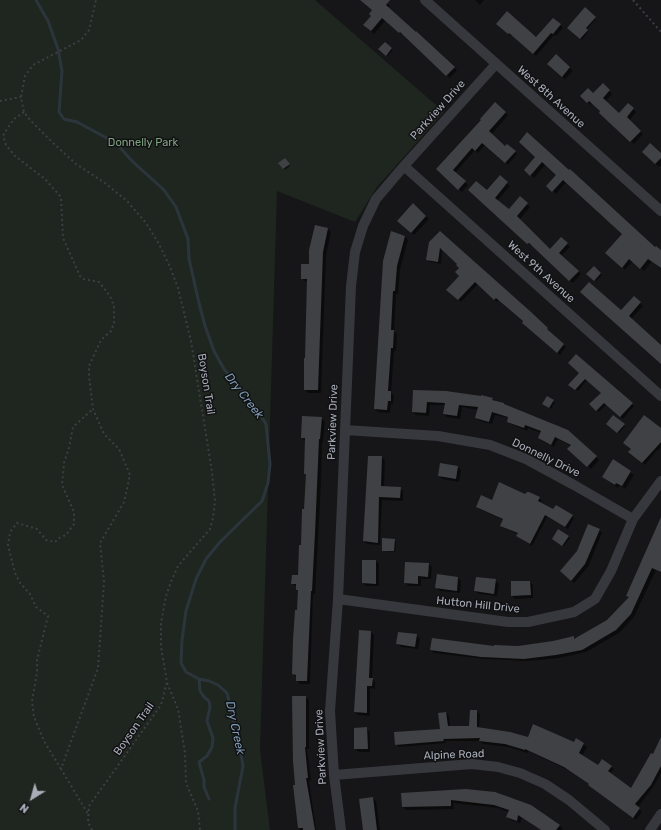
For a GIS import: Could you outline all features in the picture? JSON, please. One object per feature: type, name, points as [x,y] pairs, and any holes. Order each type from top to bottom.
[{"type":"street","name":"West 8th Avenue","points":[[425,0],[661,211]]},
{"type":"street","name":"Parkview Drive","points":[[341,830],[334,776],[330,711],[338,599],[351,286],[355,252],[363,226],[376,200],[404,166],[496,64]]},
{"type":"street","name":"West 9th Avenue","points":[[404,166],[661,396]]},
{"type":"street","name":"Donnelly Drive","points":[[345,430],[438,436],[490,445],[526,459],[574,484],[633,519]]},
{"type":"street","name":"Hutton Hill Drive","points":[[338,599],[508,622],[528,622],[574,612],[595,599],[611,571],[633,519],[661,481]]},
{"type":"street","name":"Alpine Road","points":[[334,776],[472,764],[498,767],[520,773],[545,784],[569,800],[605,830]]},
{"type":"street","points":[[650,830],[661,814]]},
{"type":"path","name":"Boyson Trail","points":[[88,815],[89,806],[161,705],[167,682],[161,647],[161,623],[166,596],[178,566],[210,529],[215,501],[212,472],[191,341],[178,288],[159,244],[146,223],[127,201],[105,183],[76,164],[30,120],[24,112],[21,97],[25,76],[33,65],[81,40],[89,30],[96,0]]},
{"type":"path","points":[[633,0],[661,32]]},
{"type":"path","points":[[0,100],[21,97]]},
{"type":"path","points":[[24,112],[14,119],[7,129],[4,136],[6,145],[15,156],[45,179],[61,197],[63,238],[80,276],[83,279],[99,282],[110,296],[114,306],[114,323],[111,331],[101,340],[89,366],[89,376],[93,409],[104,434],[119,449],[130,475],[124,502],[100,544],[104,582],[98,668],[61,769]]},
{"type":"path","points":[[92,830],[88,822],[88,815],[44,741],[34,717],[32,701],[37,673],[37,660],[48,616],[36,607],[30,594],[20,584],[15,573],[8,545],[10,532],[17,523],[37,529],[46,540],[55,542],[59,538],[66,535],[74,524],[74,512],[62,485],[64,463],[69,448],[72,427],[93,409]]},
{"type":"path","points":[[167,682],[178,709],[185,753],[186,783],[198,811],[200,830]]},
{"type":"green space","name":"Donnelly Park","points":[[0,0],[315,0],[444,112],[377,187],[355,222],[277,191],[260,750],[270,830],[0,830]]},
{"type":"building","points":[[360,0],[390,0],[386,5],[455,67],[446,76],[400,32],[399,33],[382,18],[371,31],[363,25],[371,16],[369,14],[372,10]]},
{"type":"building","points":[[585,7],[596,17],[586,28],[588,30],[580,39],[567,28]]},
{"type":"building","points":[[507,11],[536,37],[553,18],[561,24],[533,54],[496,24]]},
{"type":"building","points":[[385,42],[392,48],[386,56],[378,49]]},
{"type":"building","points":[[556,54],[570,67],[562,77],[547,64]]},
{"type":"building","points":[[603,83],[610,90],[603,98],[619,113],[628,103],[634,108],[627,117],[641,131],[630,142],[599,113],[600,111],[589,101],[587,103],[580,96],[588,88],[593,93]]},
{"type":"building","points":[[495,102],[506,112],[489,131],[505,146],[507,144],[516,151],[505,163],[482,143],[475,151],[472,148],[453,170],[466,181],[458,190],[436,169],[481,120],[480,119]]},
{"type":"building","points":[[527,132],[569,170],[570,169],[655,247],[656,246],[661,250],[661,268],[648,259],[640,269],[629,259],[622,268],[605,253],[622,234],[563,180],[552,192],[546,186],[556,175],[542,162],[530,176],[524,170],[535,157],[519,142]]},
{"type":"building","points":[[650,143],[661,153],[661,158],[655,164],[642,152]]},
{"type":"building","points":[[285,158],[290,164],[283,169],[278,163]]},
{"type":"building","points":[[500,175],[508,182],[495,198],[509,209],[520,196],[528,203],[517,216],[550,249],[561,237],[568,243],[559,253],[579,271],[569,281],[529,243],[527,244],[468,190],[476,181],[487,190]]},
{"type":"building","points":[[413,203],[426,216],[411,233],[397,221]]},
{"type":"building","points":[[315,225],[328,228],[323,252],[318,390],[304,390],[307,279],[301,279],[301,264],[309,264],[309,250]]},
{"type":"building","points":[[391,231],[405,236],[397,266],[395,291],[393,291],[391,330],[394,330],[393,348],[391,348],[388,391],[391,391],[391,401],[388,401],[387,410],[374,409],[383,261]]},
{"type":"building","points":[[440,231],[531,312],[564,344],[557,353],[522,323],[523,321],[496,298],[494,300],[475,282],[458,300],[446,290],[459,276],[455,272],[459,268],[456,265],[457,264],[440,248],[438,262],[426,260],[429,242]]},
{"type":"building","points":[[594,266],[601,273],[594,281],[586,274]]},
{"type":"building","points":[[589,282],[621,310],[634,296],[641,302],[629,316],[661,345],[661,364],[580,292]]},
{"type":"building","points":[[576,354],[633,403],[620,417],[604,403],[596,411],[589,404],[601,393],[585,379],[575,390],[568,385],[579,373],[568,363]]},
{"type":"building","points":[[413,390],[446,391],[493,398],[492,400],[504,403],[568,430],[597,456],[587,467],[567,449],[571,445],[555,437],[551,445],[538,438],[541,431],[525,425],[524,428],[507,422],[508,417],[492,412],[489,422],[475,418],[478,407],[459,405],[457,416],[443,414],[445,403],[427,402],[426,413],[412,412]]},
{"type":"building","points":[[547,396],[554,400],[549,408],[542,404]]},
{"type":"building","points":[[613,415],[625,424],[617,433],[606,424]]},
{"type":"building","points":[[644,415],[661,428],[661,442],[642,463],[628,452],[631,449],[623,443]]},
{"type":"building","points":[[302,416],[322,417],[319,439],[307,681],[296,681],[296,675],[292,674],[295,610],[297,610],[298,590],[296,590],[296,584],[291,584],[292,575],[298,575],[302,509],[304,509],[306,474],[304,474],[305,438],[301,438]]},
{"type":"building","points":[[368,456],[382,456],[381,486],[401,487],[400,498],[379,497],[378,543],[363,541]]},
{"type":"building","points":[[613,459],[631,471],[622,486],[616,483],[615,485],[602,477]]},
{"type":"building","points":[[440,463],[458,466],[456,479],[438,476]]},
{"type":"building","points":[[499,482],[525,494],[529,492],[540,497],[538,501],[553,509],[556,505],[573,515],[565,527],[545,515],[530,544],[516,536],[518,533],[500,526],[503,519],[476,507],[481,495],[492,500]]},
{"type":"building","points":[[661,517],[661,572],[652,568],[631,614],[616,630],[582,650],[524,659],[481,657],[430,650],[432,638],[494,646],[518,646],[553,641],[574,636],[574,639],[607,620],[629,597],[626,596]]},
{"type":"building","points":[[588,524],[600,529],[585,564],[571,581],[560,571],[577,551]]},
{"type":"building","points":[[558,529],[569,536],[562,546],[552,539]]},
{"type":"building","points":[[382,538],[395,539],[394,551],[382,551]]},
{"type":"building","points":[[362,560],[376,560],[376,584],[362,583]]},
{"type":"building","points":[[405,562],[429,563],[428,577],[418,576],[418,584],[404,583]]},
{"type":"building","points":[[437,574],[458,577],[457,591],[435,588]]},
{"type":"building","points":[[476,577],[496,579],[494,594],[474,591]]},
{"type":"building","points":[[511,581],[530,581],[531,595],[511,596]]},
{"type":"building","points":[[359,630],[371,631],[369,678],[373,678],[372,686],[367,686],[367,713],[354,712]]},
{"type":"building","points":[[398,632],[417,634],[415,647],[396,644]]},
{"type":"building","points":[[292,696],[306,696],[305,747],[308,778],[306,778],[315,830],[303,830],[303,828],[298,828],[293,785],[295,785]]},
{"type":"building","points":[[470,710],[477,710],[477,727],[510,732],[528,737],[533,724],[574,742],[576,738],[584,743],[579,753],[598,765],[602,759],[612,766],[608,771],[631,788],[651,753],[653,754],[661,737],[661,766],[651,785],[635,804],[640,808],[633,818],[564,767],[525,749],[505,744],[479,741],[480,738],[443,739],[444,741],[395,745],[394,732],[440,729],[438,713],[446,712],[448,726],[469,726]]},
{"type":"building","points":[[367,727],[368,749],[354,749],[354,728]]},
{"type":"building","points":[[466,789],[495,792],[531,805],[560,825],[556,830],[541,830],[518,815],[517,821],[506,817],[509,810],[494,805],[451,800],[451,806],[402,807],[401,793]]},
{"type":"building","points":[[373,797],[377,830],[363,830],[359,799]]},
{"type":"waterway","name":"Dry Creek","points":[[36,0],[48,21],[58,49],[62,71],[59,112],[64,119],[77,122],[116,143],[132,161],[164,190],[176,207],[188,239],[189,259],[199,303],[214,351],[224,369],[254,404],[266,424],[270,464],[268,483],[262,501],[220,542],[206,559],[196,579],[186,611],[182,640],[181,663],[186,672],[199,679],[218,685],[227,693],[243,766],[235,808],[235,830]]},
{"type":"waterway","points":[[199,679],[200,691],[209,701],[210,707],[207,721],[213,738],[212,747],[207,756],[199,762],[204,780],[204,787],[209,799]]}]
